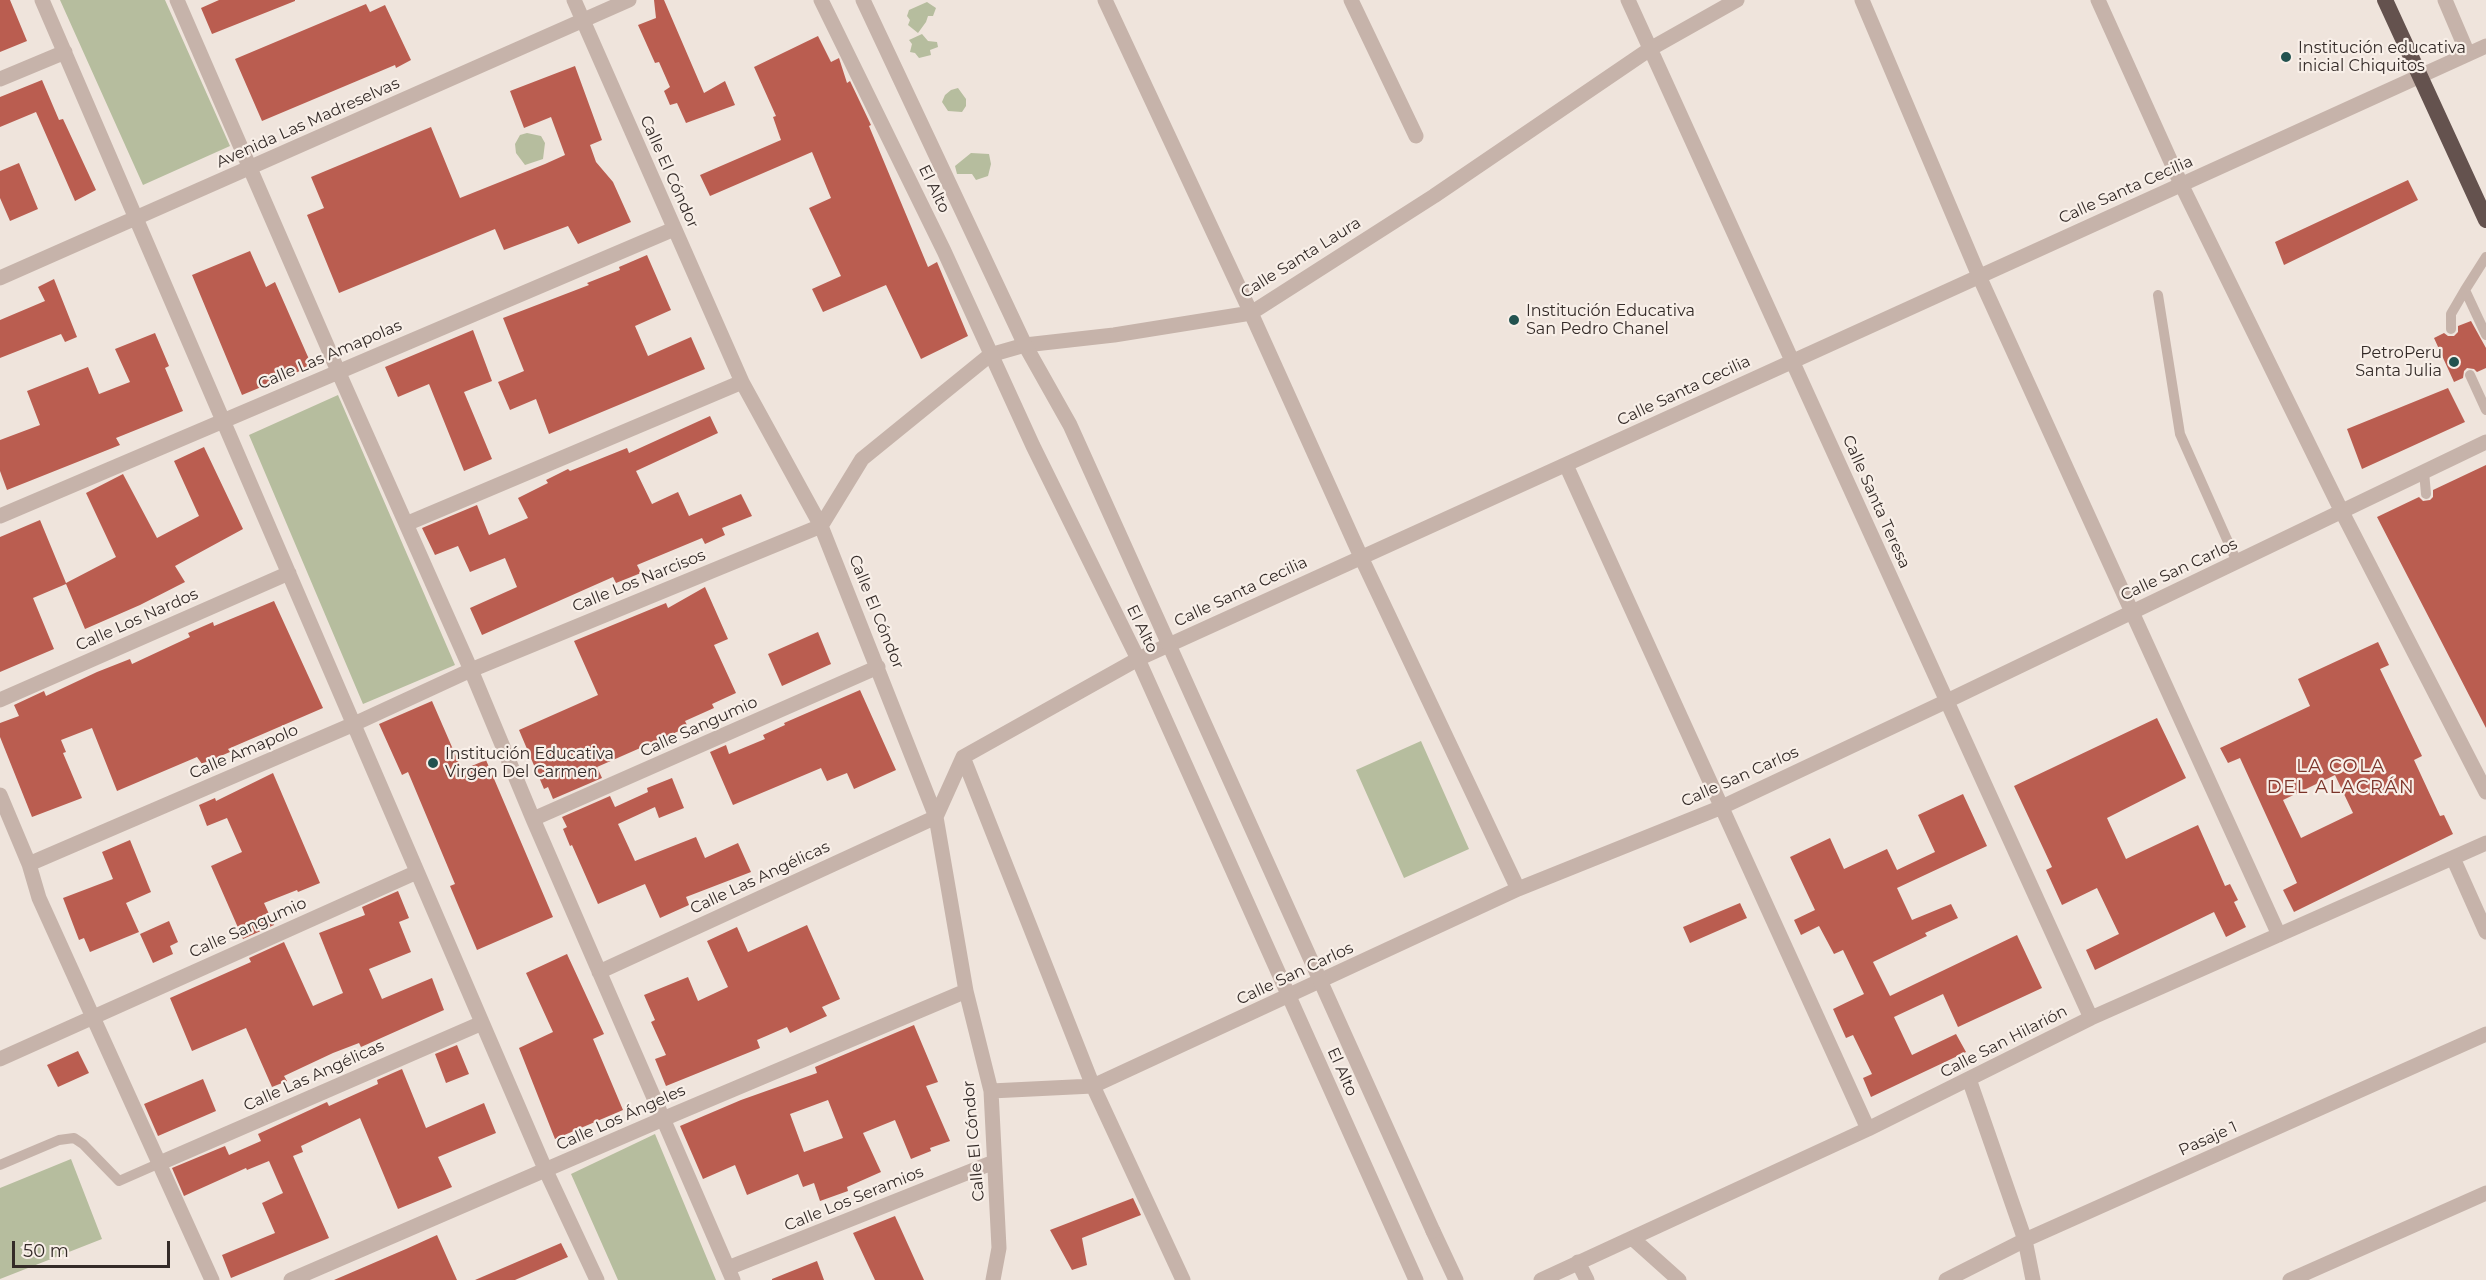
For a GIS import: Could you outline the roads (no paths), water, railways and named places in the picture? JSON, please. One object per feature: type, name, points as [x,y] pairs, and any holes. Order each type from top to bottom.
[{"type":"highway","points":[[2385,0],[2486,220]]},
{"type":"street","points":[[42,0],[546,1171],[597,1280]]},
{"type":"street","name":"Calle El Cóndor","points":[[574,0],[742,382],[821,526],[879,667],[936,817],[966,991],[992,1091],[999,1248],[993,1280]]},
{"type":"street","name":"Avenida Las Madreselvas","points":[[0,278],[629,0]]},
{"type":"street","name":"El Alto","points":[[821,0],[944,251],[990,355],[1138,660],[1416,1280]]},
{"type":"street","name":"El Alto","points":[[863,0],[1025,345],[1070,425],[1455,1280]]},
{"type":"street","points":[[1106,0],[1361,557],[1518,889]]},
{"type":"street","points":[[1351,0],[1416,136]]},
{"type":"street","name":"Calle Santa Teresa","points":[[1628,0],[2091,1018]]},
{"type":"street","name":"Calle Santa Laura","points":[[821,526],[862,459],[990,355],[1025,345],[1114,335],[1251,313],[1434,196],[1650,49],[1737,0]]},
{"type":"street","points":[[1862,0],[1979,276],[2279,935]]},
{"type":"street","points":[[2097,0],[2181,184],[2342,512],[2486,792]]},
{"type":"street","points":[[2445,0],[2468,54]]},
{"type":"street","points":[[179,1],[338,371],[471,670],[730,1274]]},
{"type":"street","name":"Calle Santa Cecilia","points":[[963,757],[1169,645],[2486,46]]},
{"type":"street","points":[[0,80],[65,52]]},
{"type":"street","name":"Calle Las Amapolas","points":[[0,516],[674,229]]},
{"type":"street","points":[[406,524],[742,382]]},
{"type":"street","name":"Calle San Carlos","points":[[992,1091],[1093,1086],[1518,889],[1722,807],[2486,442]]},
{"type":"street","points":[[1566,465],[1868,1129]]},
{"type":"street","name":"Calle Los Narcisos","points":[[471,670],[821,526]]},
{"type":"street","name":"Calle Los Nardos","points":[[0,700],[289,573]]},
{"type":"street","name":"Calle Sangumio","points":[[533,819],[879,667]]},
{"type":"street","name":"Calle Amapolo","points":[[29,864],[354,724],[471,670]]},
{"type":"street","points":[[936,817],[963,757]]},
{"type":"street","points":[[963,757],[1093,1086],[1183,1280]]},
{"type":"street","points":[[0,795],[29,864],[39,898],[212,1280]]},
{"type":"street","name":"Calle Las Angélicas","points":[[599,972],[936,817]]},
{"type":"street","name":"Calle San Hilarión","points":[[1541,1280],[1868,1129],[2091,1018],[2486,843]]},
{"type":"street","points":[[2453,858],[2486,932]]},
{"type":"street","name":"Calle Sangumio","points":[[0,1059],[417,872]]},
{"type":"street","name":"Calle Los Ángeles","points":[[291,1280],[966,991]]},
{"type":"street","name":"Calle Las Angélicas","points":[[160,1163],[482,1023]]},
{"type":"street","name":"Pasaje 1","points":[[1946,1280],[2025,1239],[2486,1034]]},
{"type":"street","points":[[1969,1079],[2025,1239],[2033,1280]]},
{"type":"street","name":"Calle Los Seramios","points":[[730,1274],[994,1162]]},
{"type":"street","points":[[2290,1280],[2486,1193]]},
{"type":"street","points":[[1632,1238],[1679,1280]]},
{"type":"street","points":[[1578,1262],[1587,1280]]},
{"type":"lane","points":[[2451,329],[2451,314],[2486,256]]},
{"type":"lane","points":[[2465,290],[2486,335]]},
{"type":"lane","points":[[2158,295],[2180,434],[2237,562]]},
{"type":"lane","points":[[2470,375],[2485,405]]},
{"type":"lane","points":[[2424,472],[2426,494]]},
{"type":"lane","points":[[0,1166],[59,1140],[74,1138],[83,1144],[119,1181],[160,1163]]},
{"type":"place","name":"Institución educativa inicial Chiquitos","points":[[2286,57]]},
{"type":"place","name":"Institución Educativa San Pedro Chanel","points":[[1514,320]]},
{"type":"place","name":"PetroPeru Santa Julia","points":[[2454,362]]},
{"type":"place","name":"Institución Educativa Virgen Del Carmen","points":[[433,763]]},
{"type":"district","name":"LA COLA DEL ALACRÁN","points":[[2341,777]]}]
